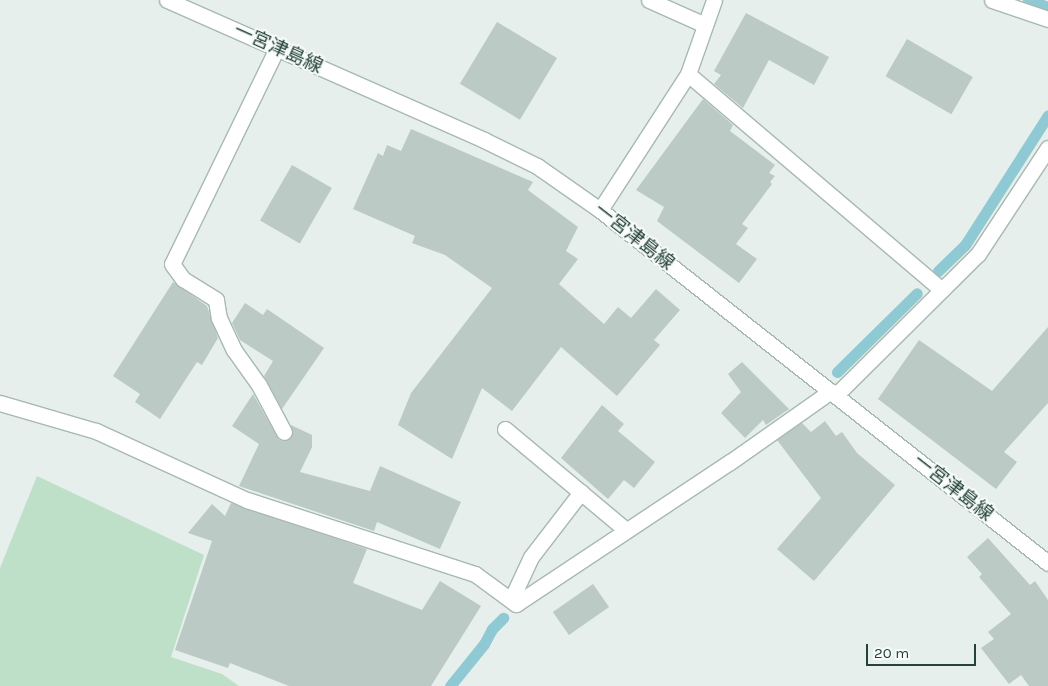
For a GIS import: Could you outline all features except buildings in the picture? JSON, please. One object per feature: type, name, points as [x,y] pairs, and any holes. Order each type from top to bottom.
[{"type":"street","name":"一宮津島線","points":[[167,0],[484,140],[537,166],[600,210],[1048,563]]},
{"type":"street","points":[[649,0],[705,24]]},
{"type":"street","points":[[600,210],[688,74],[714,0]]},
{"type":"street","points":[[992,0],[1048,18]]},
{"type":"street","points":[[277,48],[178,246],[172,264],[182,279],[216,300],[219,318],[234,350],[259,384],[284,432]]},
{"type":"street","points":[[688,74],[942,290]]},
{"type":"street","points":[[0,404],[96,431],[247,500],[475,574],[516,604],[833,393],[978,254],[1048,148]]},
{"type":"street","points":[[504,429],[626,530]]},
{"type":"street","points":[[511,600],[531,557],[581,492]]},
{"type":"green space","points":[[37,476],[204,555],[171,657],[222,674],[239,686],[0,686],[0,568]]},
{"type":"waterway","points":[[1028,0],[1048,7]]},
{"type":"waterway","points":[[938,271],[965,245],[1048,115]]},
{"type":"waterway","points":[[837,372],[917,293]]},
{"type":"waterway","points":[[450,686],[484,644],[492,629],[503,618]]}]
